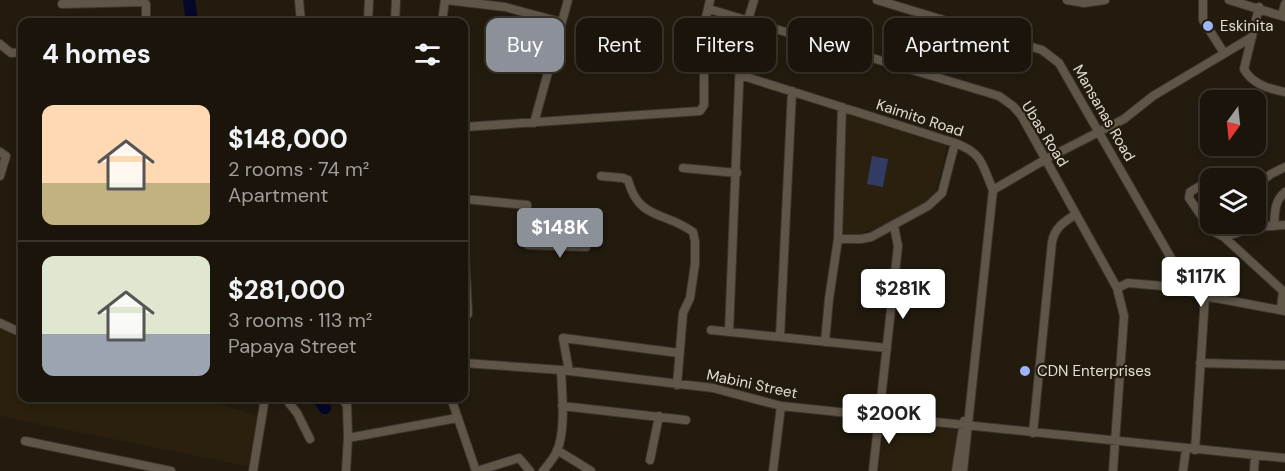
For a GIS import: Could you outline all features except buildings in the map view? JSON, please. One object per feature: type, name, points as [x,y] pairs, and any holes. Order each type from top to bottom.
[{"type":"street","points":[[299,0],[301,18]]},
{"type":"street","points":[[368,18],[369,0]]},
{"type":"street","points":[[395,18],[396,0]]},
{"type":"street","points":[[443,18],[446,0],[505,7],[546,18]]},
{"type":"street","points":[[562,18],[568,0]]},
{"type":"street","points":[[468,127],[702,110],[704,105],[704,26],[710,0]]},
{"type":"street","points":[[749,18],[754,0]]},
{"type":"street","name":"Mansanas Road","points":[[877,0],[938,18]]},
{"type":"street","points":[[1067,0],[1083,3],[1105,0]]},
{"type":"street","points":[[1203,0],[1203,20],[1224,53]]},
{"type":"street","points":[[1229,0],[1259,7],[1283,16],[1285,4]]},
{"type":"street","points":[[62,4],[143,2],[146,4],[146,18]]},
{"type":"street","points":[[1259,7],[1244,69],[1247,75],[1262,85],[1285,92]]},
{"type":"street","name":"Ubas Road","points":[[709,9],[741,18]]},
{"type":"street","name":"Ubas Road","points":[[776,29],[999,96],[1021,116],[1117,288],[1124,316],[1113,471]]},
{"type":"street","points":[[993,190],[1046,159],[1124,119],[1154,96],[1251,38]]},
{"type":"street","points":[[0,44],[12,53],[18,52]]},
{"type":"street","name":"Mansanas Road","points":[[1031,47],[1052,56],[1065,70],[1171,258],[1175,287]]},
{"type":"street","points":[[534,123],[548,72]]},
{"type":"street","points":[[729,332],[740,75]]},
{"type":"street","name":"Kaimito Road","points":[[740,75],[955,143],[977,154],[993,190],[979,335],[966,425]]},
{"type":"street","points":[[780,337],[792,91]]},
{"type":"street","points":[[825,342],[838,239],[842,107]]},
{"type":"street","points":[[838,239],[861,239],[894,226],[928,206],[942,193],[955,143]]},
{"type":"street","points":[[0,152],[6,156],[0,176]]},
{"type":"street","points":[[1266,179],[1285,167]]},
{"type":"street","points":[[683,168],[736,173]]},
{"type":"street","points":[[601,176],[628,180],[632,194],[640,206],[693,232],[695,264],[690,298],[683,313],[677,385]]},
{"type":"street","points":[[1200,186],[1190,192],[1189,198],[1200,214]]},
{"type":"street","points":[[1274,226],[1275,205],[1285,192]]},
{"type":"street","points":[[468,199],[527,205],[528,245],[586,247]]},
{"type":"street","points":[[1033,433],[1052,242],[1054,233],[1060,225],[1076,214]]},
{"type":"street","points":[[1266,226],[1285,225]]},
{"type":"street","points":[[873,471],[898,246],[894,226]]},
{"type":"street","points":[[1117,288],[1128,282],[1175,287],[1205,296],[1283,310],[1284,292],[1218,234]]},
{"type":"street","points":[[1224,237],[1231,234]]},
{"type":"street","points":[[1195,450],[1205,296]]},
{"type":"street","points":[[0,323],[18,331]]},
{"type":"street","points":[[711,330],[886,348]]},
{"type":"street","points":[[543,471],[557,450],[565,371],[563,338],[679,353]]},
{"type":"street","name":"Mabini Street","points":[[468,363],[565,371],[713,388],[781,406],[1285,459]]},
{"type":"street","points":[[1200,363],[1285,365]]},
{"type":"street","points":[[253,471],[264,402]]},
{"type":"street","points":[[288,402],[297,413],[310,439]]},
{"type":"street","points":[[344,402],[347,405],[348,438],[346,471]]},
{"type":"street","points":[[452,402],[477,471],[514,458],[519,458],[531,471]]},
{"type":"street","points":[[562,406],[686,420]]},
{"type":"street","points":[[773,471],[781,406]]},
{"type":"street","points":[[650,460],[659,416]]},
{"type":"street","points":[[348,438],[457,418]]},
{"type":"street","points":[[956,471],[966,425]]},
{"type":"street","points":[[963,471],[966,425]]},
{"type":"street","points":[[25,441],[171,471]]},
{"type":"street","points":[[1183,471],[1186,449]]},
{"type":"street","points":[[557,450],[591,471]]},
{"type":"street","points":[[1254,471],[1255,456]]},
{"type":"shaded area","points":[[847,114],[947,146],[936,190],[924,203],[891,222],[861,234],[843,234]]},
{"type":"shaded area","points":[[872,156],[888,159],[883,187],[867,184]]},
{"type":"shaded area","points":[[0,326],[18,334],[18,402],[214,402],[259,416],[250,467],[0,416]]},
{"type":"shaded area","points":[[884,422],[958,430],[953,471],[879,471]]},
{"type":"waterway","points":[[189,0],[191,18]]},
{"type":"waterway","points":[[321,402],[325,408]]},
{"type":"place","name":"Eskinita","points":[[1208,26]]},
{"type":"place","name":"CDN Enterprises","points":[[1025,371]]}]
